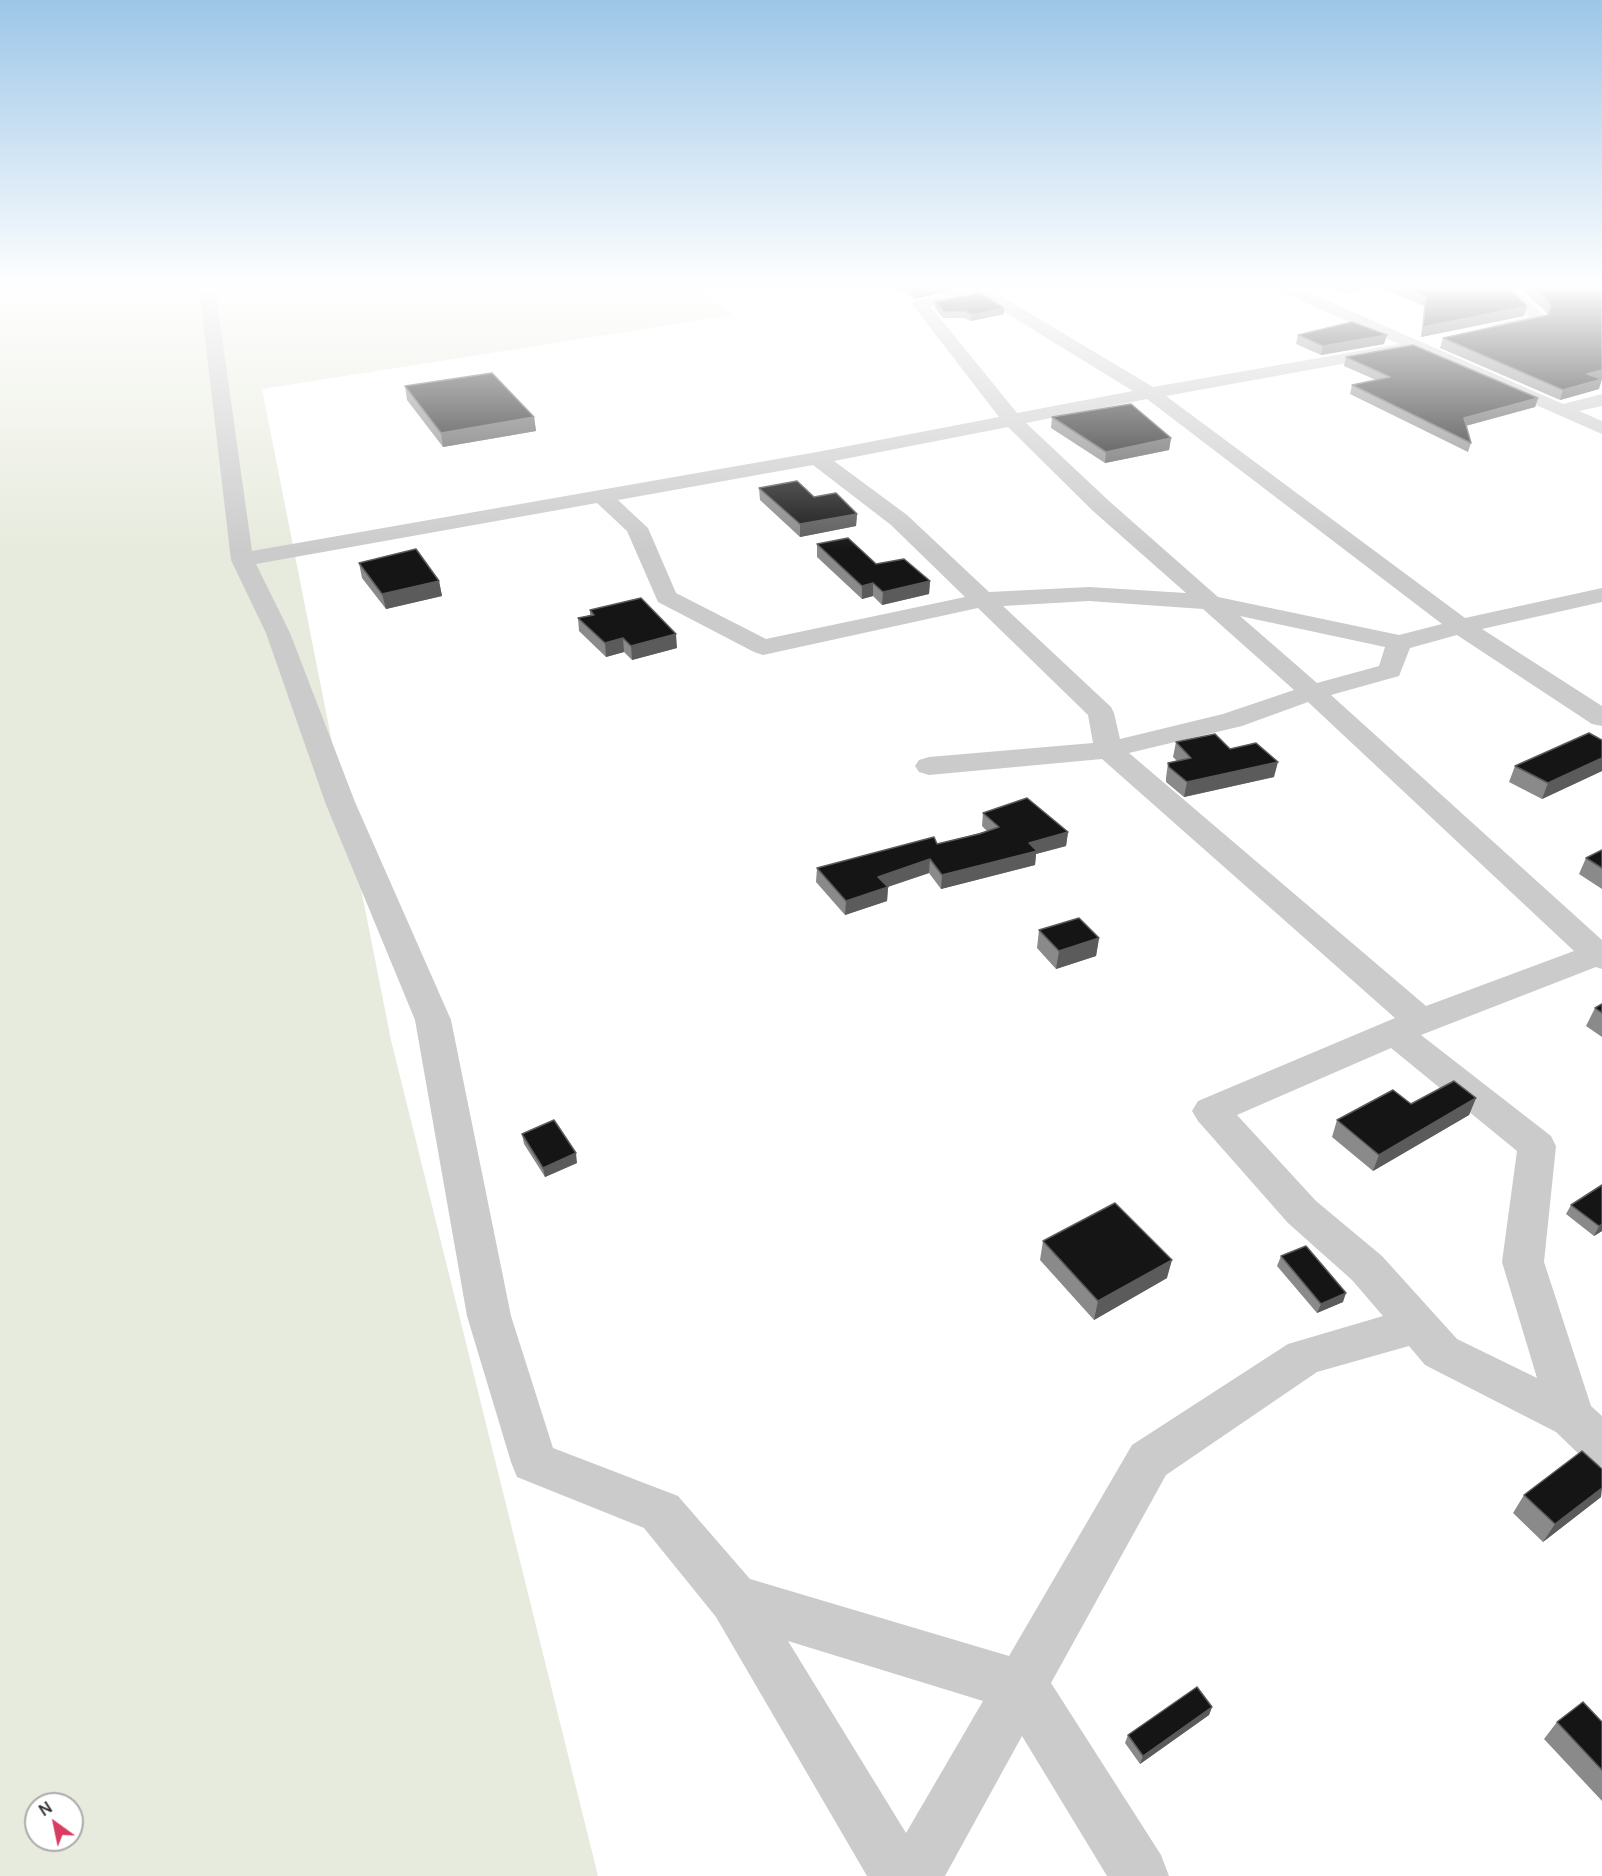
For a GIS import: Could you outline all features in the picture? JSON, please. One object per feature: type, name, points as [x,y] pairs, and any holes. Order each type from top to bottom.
[{"type":"street","points":[[218,375],[242,560],[278,633],[340,802],[434,1020],[489,1316],[534,1462],[661,1512],[734,1599],[899,1876]]},
{"type":"street","points":[[976,375],[1012,420],[1101,507],[1312,692],[1601,955],[1407,1027],[1211,1111],[1302,1212],[1367,1268],[1441,1352],[1572,1418],[1602,1446]]},
{"type":"street","points":[[1122,375],[1150,393],[1461,626],[1602,718]]},
{"type":"street","points":[[242,560],[816,458],[1254,375]]},
{"type":"street","points":[[1480,375],[1602,428]]},
{"type":"street","points":[[1561,410],[1602,400]]},
{"type":"street","points":[[816,458],[899,520],[983,600],[1101,713],[1108,750],[1537,1146],[1523,1262],[1572,1418]]},
{"type":"street","points":[[602,496],[637,528],[666,597],[763,647],[983,600],[1089,594],[1209,602],[1399,643],[1461,626],[1602,595]]},
{"type":"street","points":[[929,766],[1108,750],[1232,720],[1312,692],[1390,671],[1399,643]]},
{"type":"street","points":[[913,1876],[1149,1460],[1304,1357],[1416,1325]]},
{"type":"street","points":[[734,1599],[1022,1686],[1140,1876]]},
{"type":"shaded area","points":[[0,375],[354,375],[262,389],[391,1040],[598,1876],[0,1876]]},
{"type":"building","points":[[493,375],[534,417],[441,433],[405,386]]},
{"type":"building","points":[[1385,375],[1483,375],[1538,398],[1464,418],[1471,443],[1352,385],[1390,377]]},
{"type":"building","points":[[1527,375],[1589,375],[1602,379],[1563,390]]},
{"type":"building","points":[[1131,404],[1171,438],[1106,452],[1052,417]]},
{"type":"building","points":[[797,481],[814,497],[836,493],[857,514],[800,524],[759,488]]},
{"type":"building","points":[[848,538],[876,564],[904,559],[930,581],[883,592],[873,583],[862,586],[817,544]]},
{"type":"building","points":[[416,549],[439,581],[382,594],[359,563]]},
{"type":"building","points":[[641,598],[676,634],[631,646],[623,638],[605,643],[578,618],[594,615],[590,610]]},
{"type":"building","points":[[1589,733],[1602,740],[1602,758],[1548,783],[1515,766]]},
{"type":"building","points":[[1215,734],[1230,749],[1256,743],[1278,762],[1187,782],[1169,767],[1168,763],[1191,758],[1176,742]]},
{"type":"building","points":[[1027,798],[1068,832],[1029,843],[1037,851],[942,875],[930,859],[878,877],[888,887],[846,901],[817,868],[934,837],[937,844],[979,834],[999,827],[983,813]]},
{"type":"building","points":[[1602,850],[1602,868],[1586,858]]},
{"type":"building","points":[[1079,918],[1099,938],[1059,951],[1039,930]]},
{"type":"building","points":[[1602,1004],[1602,1013],[1595,1008]]},
{"type":"building","points":[[1454,1081],[1476,1098],[1379,1155],[1337,1120],[1393,1090],[1411,1104]]},
{"type":"building","points":[[554,1120],[576,1153],[543,1168],[522,1134]]},
{"type":"building","points":[[1602,1185],[1602,1224],[1599,1226],[1571,1205]]},
{"type":"building","points":[[1115,1203],[1172,1260],[1098,1301],[1043,1241]]},
{"type":"building","points":[[1306,1246],[1346,1293],[1321,1304],[1281,1256]]},
{"type":"building","points":[[1582,1451],[1602,1469],[1602,1488],[1555,1524],[1524,1495]]},
{"type":"building","points":[[1197,1687],[1212,1707],[1143,1756],[1128,1735]]},
{"type":"building","points":[[1583,1702],[1602,1722],[1602,1770],[1557,1722]]}]
